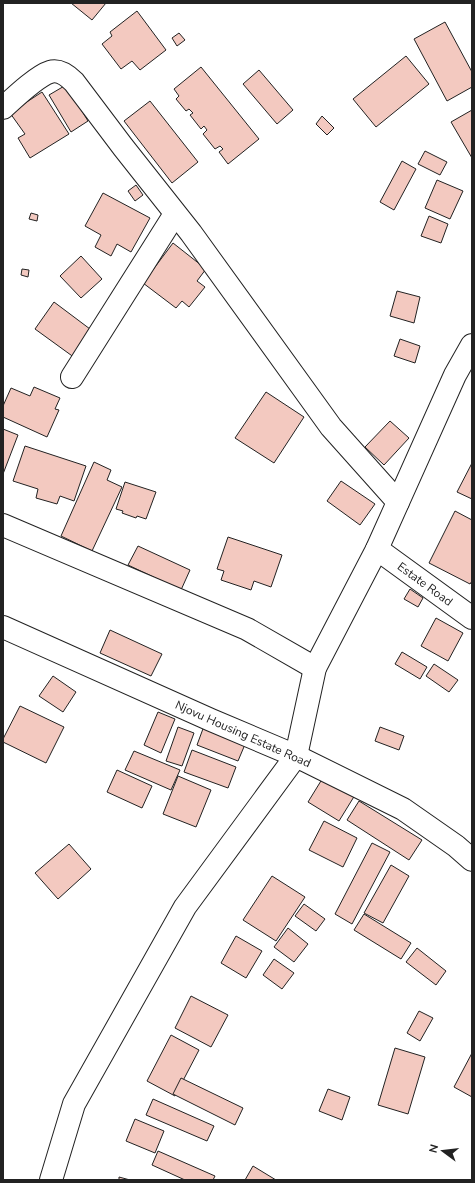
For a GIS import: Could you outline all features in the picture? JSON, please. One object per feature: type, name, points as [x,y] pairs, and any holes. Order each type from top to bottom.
[{"type":"street","points":[[3,108],[37,79],[50,71],[61,72],[68,75],[191,233],[331,427],[398,502]]},
{"type":"street","points":[[72,377],[176,214]]},
{"type":"street","points":[[51,1180],[74,1104],[185,906],[296,756],[315,668],[377,549],[455,376],[472,344]]},
{"type":"street","points":[[3,525],[247,630],[315,668]]},
{"type":"street","name":"Estate Road","points":[[377,549],[472,618]]},
{"type":"street","name":"Njovu Housing Estate Road","points":[[3,627],[211,720],[296,756],[403,809],[456,846],[472,860]]},
{"type":"building","points":[[71,3],[106,3],[92,20]]},
{"type":"building","points":[[137,11],[166,50],[140,70],[132,61],[121,69],[102,44],[112,36],[110,32]]},
{"type":"building","points":[[445,22],[472,72],[472,87],[447,101],[414,39]]},
{"type":"building","points":[[179,33],[185,40],[177,46],[172,38]]},
{"type":"building","points":[[406,56],[429,84],[376,127],[353,99]]},
{"type":"building","points":[[201,67],[259,139],[228,164],[219,152],[223,149],[220,146],[215,149],[203,134],[207,130],[204,126],[201,129],[190,115],[193,113],[189,109],[186,111],[176,99],[179,96],[174,89]]},
{"type":"building","points":[[259,70],[293,110],[277,124],[243,84]]},
{"type":"building","points":[[66,85],[88,121],[71,132],[49,95]]},
{"type":"building","points":[[42,92],[69,134],[30,158],[18,138],[25,134],[10,113]]},
{"type":"building","points":[[150,101],[198,162],[172,183],[124,121]]},
{"type":"building","points":[[472,110],[472,158],[451,122]]},
{"type":"building","points":[[322,116],[334,128],[327,135],[316,124]]},
{"type":"building","points":[[425,151],[447,162],[440,175],[418,164]]},
{"type":"building","points":[[402,161],[416,169],[394,210],[380,202]]},
{"type":"building","points":[[437,180],[463,191],[450,219],[425,208]]},
{"type":"building","points":[[136,185],[143,195],[135,201],[128,191]]},
{"type":"building","points":[[103,193],[150,218],[131,252],[117,244],[111,256],[95,247],[101,235],[85,226]]},
{"type":"building","points":[[31,213],[38,215],[37,221],[29,219]]},
{"type":"building","points":[[429,216],[448,224],[441,243],[421,236]]},
{"type":"building","points":[[173,243],[206,269],[197,281],[205,287],[189,307],[182,301],[176,308],[143,283]]},
{"type":"building","points":[[81,256],[102,279],[81,298],[60,276]]},
{"type":"building","points":[[22,269],[29,270],[28,277],[21,275]]},
{"type":"building","points":[[397,291],[420,297],[414,323],[390,316]]},
{"type":"building","points":[[54,302],[94,332],[75,358],[35,329]]},
{"type":"building","points":[[400,339],[420,346],[415,363],[394,356]]},
{"type":"building","points":[[34,387],[60,398],[55,409],[59,410],[47,437],[3,417],[3,406],[11,388],[30,396]]},
{"type":"building","points":[[266,392],[304,417],[274,463],[235,438]]},
{"type":"building","points":[[390,421],[409,438],[384,465],[365,447]]},
{"type":"building","points":[[3,429],[18,435],[3,474]]},
{"type":"building","points":[[25,446],[86,466],[74,501],[60,496],[57,504],[36,498],[38,489],[13,481]]},
{"type":"building","points":[[94,462],[111,470],[107,480],[122,487],[92,551],[61,536]]},
{"type":"building","points":[[472,463],[472,499],[457,492]]},
{"type":"building","points":[[341,481],[375,504],[360,525],[327,501]]},
{"type":"building","points":[[125,482],[156,492],[146,519],[137,516],[136,518],[116,509]]},
{"type":"building","points":[[455,511],[472,520],[472,581],[470,584],[429,563]]},
{"type":"building","points":[[228,537],[282,555],[271,587],[254,581],[251,590],[221,580],[224,571],[217,569]]},
{"type":"building","points":[[138,546],[190,570],[181,590],[128,565]]},
{"type":"building","points":[[410,589],[423,598],[418,607],[404,599]]},
{"type":"building","points":[[436,618],[463,633],[448,661],[421,646]]},
{"type":"building","points":[[110,630],[162,654],[151,676],[100,653]]},
{"type":"building","points":[[402,652],[427,667],[420,679],[395,664]]},
{"type":"building","points":[[434,664],[458,680],[449,692],[426,676]]},
{"type":"building","points":[[53,676],[76,692],[63,712],[39,696]]},
{"type":"building","points":[[20,706],[64,727],[46,763],[3,742],[3,739]]},
{"type":"building","points":[[158,712],[175,719],[161,753],[144,745]]},
{"type":"building","points":[[204,726],[246,742],[238,761],[197,745]]},
{"type":"building","points":[[178,727],[194,733],[182,766],[166,761]]},
{"type":"building","points":[[380,727],[404,736],[399,750],[375,741]]},
{"type":"building","points":[[192,750],[236,767],[228,788],[184,772]]},
{"type":"building","points":[[134,751],[180,770],[171,790],[125,770]]},
{"type":"building","points":[[117,770],[152,786],[142,808],[107,792]]},
{"type":"building","points":[[178,776],[211,790],[196,827],[163,814]]},
{"type":"building","points":[[324,776],[355,795],[339,821],[308,802]]},
{"type":"building","points":[[359,801],[422,840],[409,860],[347,820]]},
{"type":"building","points":[[324,821],[357,838],[343,867],[309,850]]},
{"type":"building","points":[[372,843],[390,852],[352,924],[335,914]]},
{"type":"building","points":[[69,844],[91,869],[58,899],[35,873]]},
{"type":"building","points":[[391,865],[409,876],[383,923],[364,913]]},
{"type":"building","points":[[272,876],[305,897],[276,941],[243,920]]},
{"type":"building","points":[[304,904],[325,919],[316,931],[295,916]]},
{"type":"building","points":[[364,914],[411,943],[401,959],[354,930]]},
{"type":"building","points":[[288,928],[308,944],[294,962],[274,947]]},
{"type":"building","points":[[236,936],[262,951],[246,978],[221,963]]},
{"type":"building","points":[[417,948],[446,971],[436,985],[406,962]]},
{"type":"building","points":[[274,959],[294,973],[282,989],[263,975]]},
{"type":"building","points":[[191,996],[228,1015],[211,1047],[175,1028]]},
{"type":"building","points":[[419,1011],[433,1018],[420,1041],[407,1033]]},
{"type":"building","points":[[171,1035],[199,1050],[175,1096],[147,1081]]},
{"type":"building","points":[[395,1048],[425,1057],[408,1114],[378,1105]]},
{"type":"building","points":[[472,1053],[472,1097],[454,1087]]},
{"type":"building","points":[[181,1078],[243,1108],[235,1125],[173,1094]]},
{"type":"building","points":[[328,1089],[350,1097],[342,1120],[319,1111]]},
{"type":"building","points":[[153,1099],[214,1126],[207,1141],[146,1115]]},
{"type":"building","points":[[135,1119],[164,1131],[155,1153],[126,1141]]},
{"type":"building","points":[[158,1151],[215,1176],[213,1180],[185,1180],[152,1165]]},
{"type":"building","points":[[253,1166],[276,1180],[245,1180]]},
{"type":"building","points":[[119,1177],[130,1180],[119,1180]]}]
